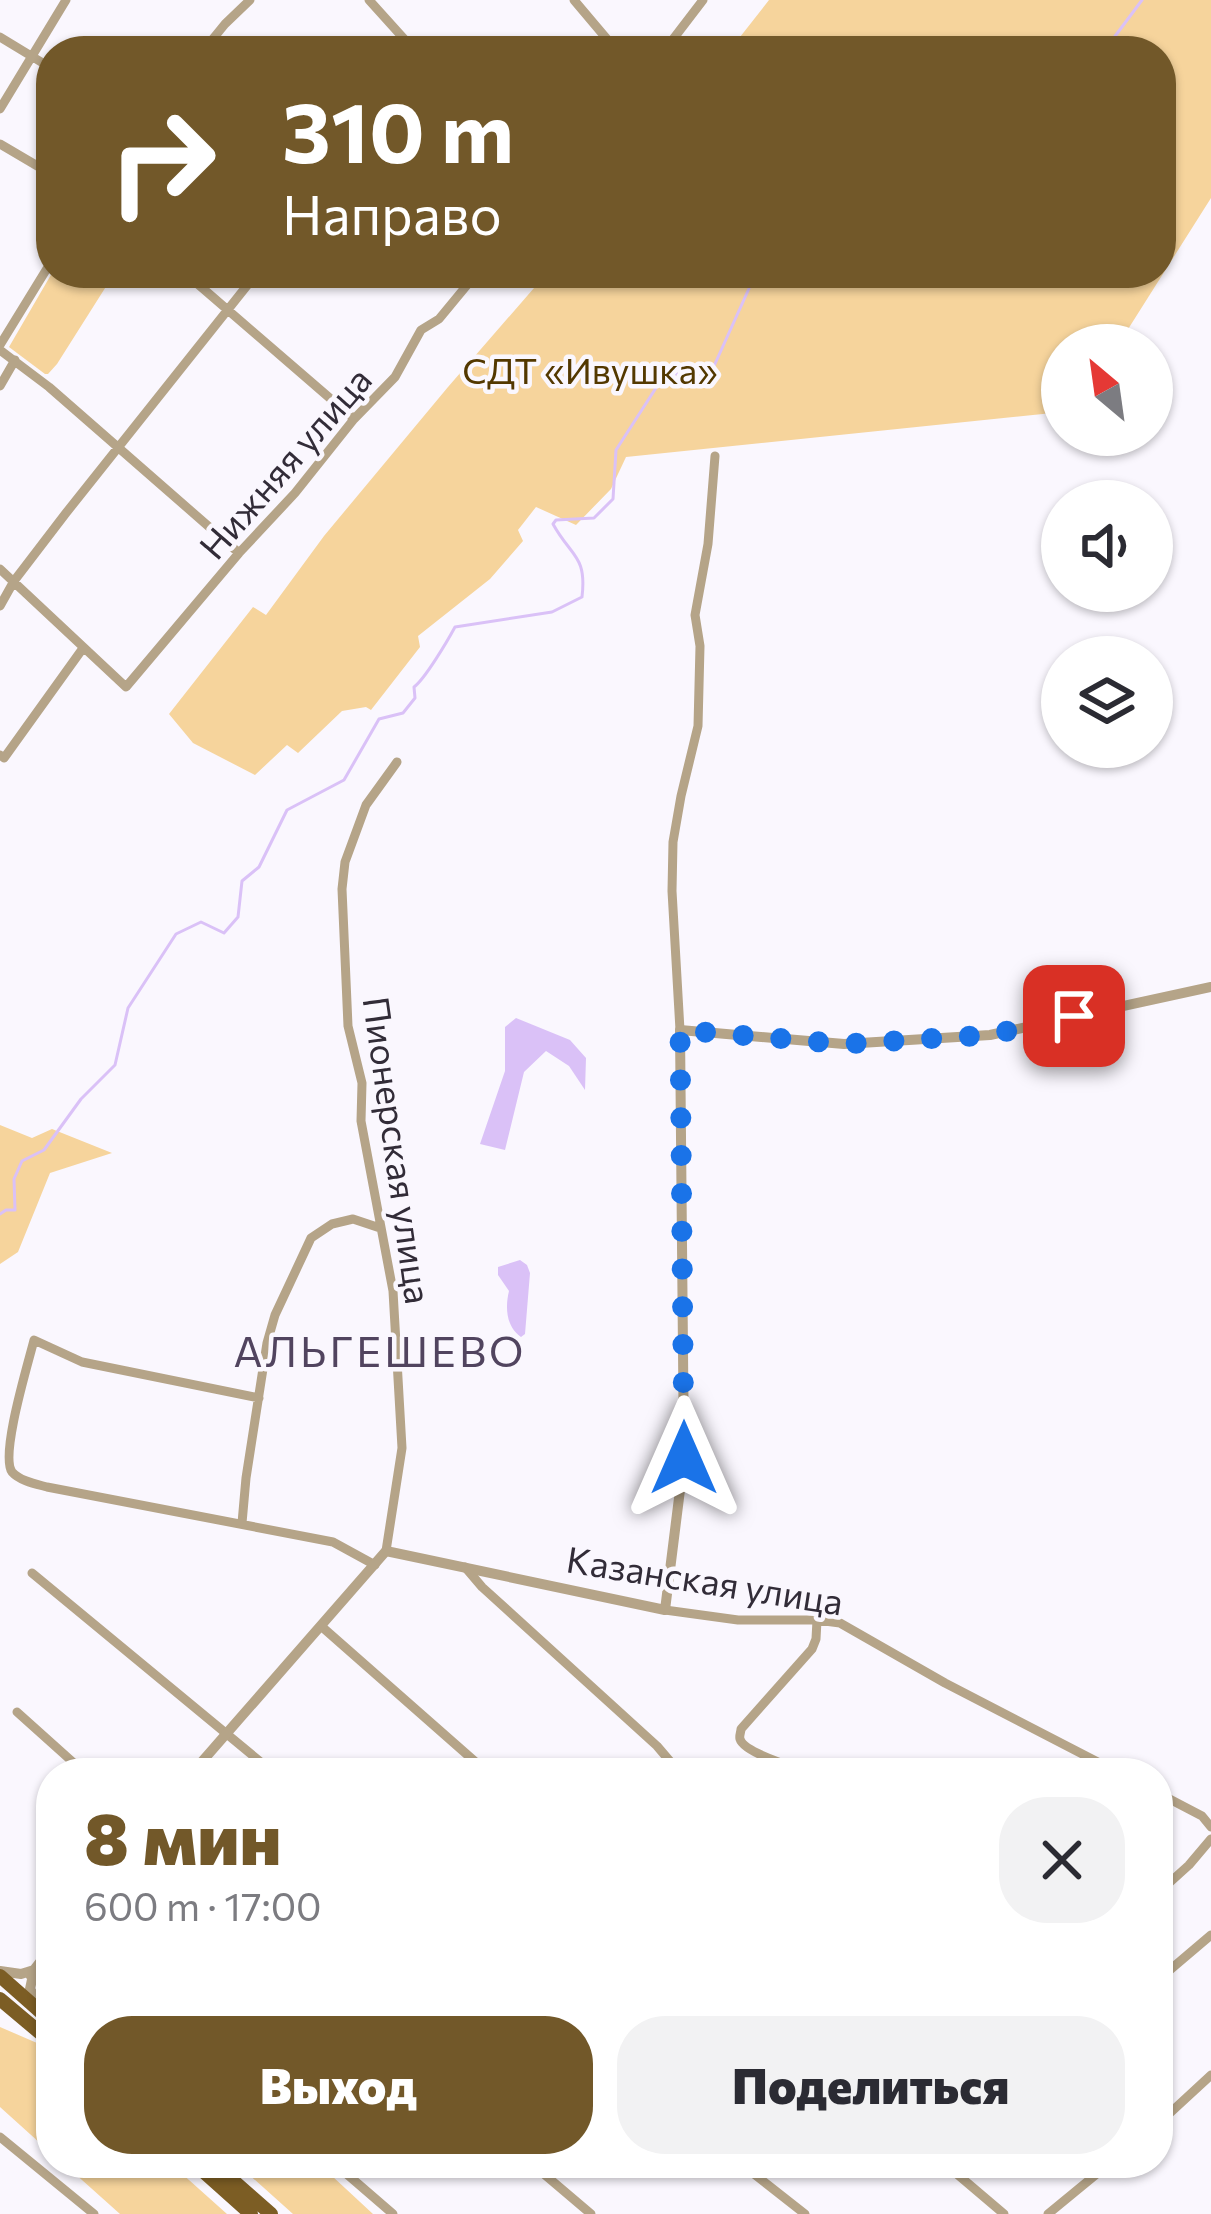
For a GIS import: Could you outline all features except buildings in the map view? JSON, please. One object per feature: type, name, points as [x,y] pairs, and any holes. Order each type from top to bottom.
[{"type":"main road","points":[[0,1974],[8,1998],[36,2027]]},
{"type":"main road","points":[[8,1998],[36,2013]]},
{"type":"main road","points":[[211,2178],[251,2214]]},
{"type":"main road","points":[[230,2178],[271,2214]]},
{"type":"street","points":[[45,36],[66,0]]},
{"type":"street","points":[[215,36],[250,0]]},
{"type":"street","points":[[369,0],[401,36]]},
{"type":"street","points":[[574,0],[604,36]]},
{"type":"street","points":[[675,36],[703,0]]},
{"type":"street","points":[[0,38],[36,59]]},
{"type":"street","points":[[0,110],[36,52]]},
{"type":"street","points":[[0,144],[36,164]]},
{"type":"street","points":[[36,287],[0,347],[239,554]]},
{"type":"street","points":[[202,288],[354,419]]},
{"type":"street","points":[[0,606],[118,446],[246,288]]},
{"type":"street","name":"Нижняя улица","points":[[82,648],[126,686],[395,377],[421,330],[439,320],[466,288]]},
{"type":"street","points":[[0,386],[15,360]]},
{"type":"street","points":[[665,1610],[684,1458],[680,1030],[673,842],[698,726],[700,646],[695,615],[708,544],[715,457]]},
{"type":"street","points":[[0,569],[82,648],[2,756]]},
{"type":"street","name":"Пионерская улица","points":[[204,1758],[386,1551],[402,1448],[393,1291],[361,1121],[362,1083],[348,1026],[342,889],[345,862],[366,805],[397,763]]},
{"type":"street","points":[[680,1030],[844,1044],[990,1035],[1211,987]]},
{"type":"street","points":[[242,1523],[274,1315],[310,1238],[332,1224],[352,1219],[381,1228]]},
{"type":"street","points":[[259,1398],[82,1362],[34,1340],[7,1459],[11,1471],[32,1483],[333,1542],[375,1565]]},
{"type":"street","name":"Казанская улица","points":[[386,1551],[665,1610],[738,1620],[840,1623],[1090,1758]]},
{"type":"street","points":[[465,1567],[482,1588],[668,1758]]},
{"type":"street","points":[[32,1573],[256,1758]]},
{"type":"street","points":[[771,1758],[750,1750],[739,1736],[812,1648],[817,1620]]},
{"type":"street","points":[[320,1626],[471,1758]]},
{"type":"street","points":[[17,1712],[68,1758]]},
{"type":"street","points":[[1173,1801],[1202,1816],[1211,1827]]},
{"type":"street","points":[[1173,1879],[1211,1839]]},
{"type":"street","points":[[1173,1967],[1211,1935]]},
{"type":"street","points":[[8,1998],[36,1967]]},
{"type":"street","points":[[0,1974],[34,1970]]},
{"type":"street","points":[[34,1970],[30,1989],[36,1998]]},
{"type":"street","points":[[1173,2108],[1211,2075]]},
{"type":"street","points":[[0,2137],[36,2166]]},
{"type":"street","points":[[50,2178],[94,2214]]},
{"type":"street","points":[[351,2178],[393,2214]]},
{"type":"street","points":[[549,2178],[591,2214]]},
{"type":"street","points":[[759,2178],[805,2214]]},
{"type":"street","points":[[962,2178],[1004,2214]]},
{"type":"street","points":[[1048,2214],[1092,2178]]},
{"type":"green space","name":"СДТ «Ивушка»","points":[[769,0],[1211,0],[1211,198],[1176,253],[1176,36],[741,36]]},
{"type":"green space","points":[[43,288],[105,288],[48,374],[9,347]]},
{"type":"green space","name":"СДТ «Ивушка»","points":[[534,288],[1154,288],[1131,324],[1041,324],[1041,414],[626,457],[611,489],[576,525],[536,507],[518,530],[523,541],[490,579],[418,636],[420,647],[371,710],[342,711],[298,753],[287,745],[255,775],[193,743],[169,714],[253,607],[266,615],[324,536]]},
{"type":"green space","points":[[0,1125],[32,1138],[52,1129],[112,1153],[50,1173],[18,1252],[0,1264]]},
{"type":"green space","points":[[0,2027],[36,2043],[36,2139],[0,2107]]},
{"type":"green space","points":[[80,2178],[187,2178],[227,2214],[120,2214]]},
{"type":"green space","points":[[253,2178],[334,2178],[373,2214],[293,2214]]},
{"type":"shaded area","points":[[516,1018],[570,1040],[586,1058],[585,1090],[569,1066],[546,1051],[524,1072],[505,1150],[480,1144],[505,1071],[505,1027]]},
{"type":"shaded area","points":[[520,1260],[530,1273],[521,1337],[510,1322],[509,1291],[498,1275],[498,1267]]},
{"type":"waterway","points":[[1115,36],[1142,0]]},
{"type":"waterway","points":[[0,1214],[15,1210],[14,1179],[22,1161],[44,1150],[81,1099],[115,1065],[128,1008],[176,934],[201,922],[224,933],[238,917],[242,881],[259,867],[287,810],[344,780],[379,719],[403,713],[415,698],[414,687],[455,627],[552,612],[582,597],[580,564],[553,524],[594,518],[613,499],[616,450],[663,377],[714,366],[749,288]]},
{"type":"district","name":"АЛЬГЕШЕВО","points":[[380,1350]]},
{"type":"route","points":[[684,1458],[680,1030],[844,1044],[990,1035],[1074,1016]]}]
